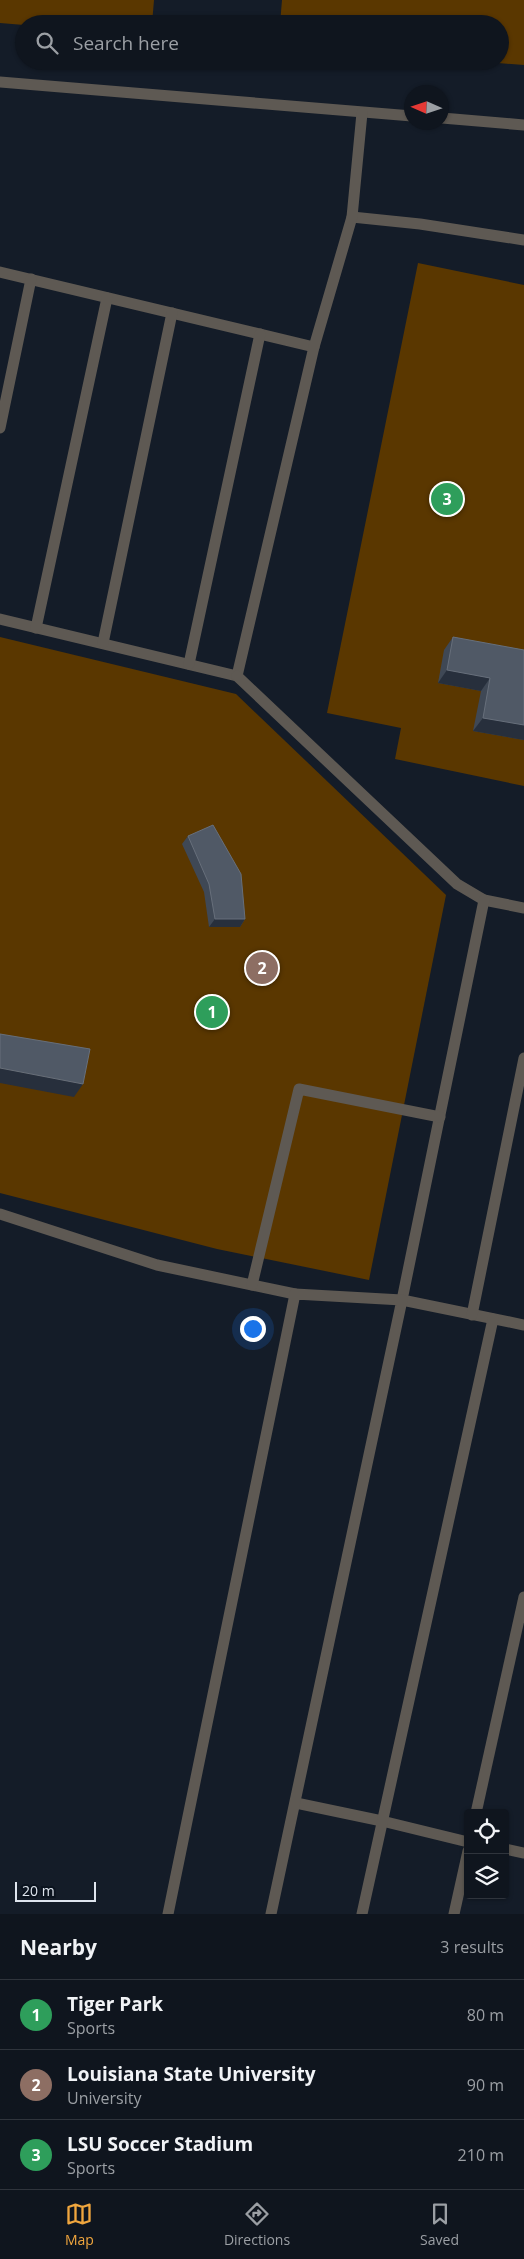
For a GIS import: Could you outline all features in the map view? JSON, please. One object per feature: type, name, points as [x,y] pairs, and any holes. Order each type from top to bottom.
[{"type":"lane","points":[[0,82],[404,116]]},
{"type":"lane","points":[[237,676],[314,347],[352,217],[362,113]]},
{"type":"lane","points":[[449,119],[524,124]]},
{"type":"lane","points":[[352,217],[420,224],[524,240]]},
{"type":"lane","points":[[0,272],[314,347]]},
{"type":"lane","points":[[0,428],[31,279]]},
{"type":"lane","points":[[36,628],[107,298]]},
{"type":"lane","points":[[103,643],[172,313]]},
{"type":"lane","points":[[189,664],[260,334]]},
{"type":"lane","points":[[0,619],[237,676],[457,884],[484,900],[524,908]]},
{"type":"lane","points":[[272,1914],[402,1300],[484,900]]},
{"type":"lane","points":[[472,1315],[524,1058]]},
{"type":"lane","points":[[252,1285],[299,1089],[440,1117]]},
{"type":"lane","points":[[0,1214],[157,1265],[295,1294],[402,1300],[524,1326]]},
{"type":"lane","points":[[168,1914],[295,1294]]},
{"type":"lane","points":[[362,1914],[493,1319]]},
{"type":"lane","points":[[477,1809],[524,1597]]},
{"type":"lane","points":[[296,1804],[382,1821],[464,1841]]},
{"type":"lane","points":[[509,1850],[524,1853]]},
{"type":"lane","points":[[454,1914],[467,1854]]},
{"type":"shaded area","points":[[0,0],[154,0],[153,15],[15,15],[15,24],[0,23]]},
{"type":"shaded area","points":[[282,0],[524,0],[524,65],[509,64],[509,15],[281,15]]},
{"type":"shaded area","points":[[418,263],[524,285],[524,786],[395,759],[401,728],[327,713]]},
{"type":"shaded area","points":[[0,637],[236,694],[446,895],[369,1280],[217,1249],[0,1193]]},
{"type":"building","points":[[453,637],[524,650],[524,725],[483,718],[490,678],[447,670]]},
{"type":"building","points":[[213,825],[241,874],[245,919],[215,919],[209,884],[188,836]]},
{"type":"building","points":[[0,1034],[90,1049],[83,1084],[0,1068]]},
{"type":"place","name":"LSU Soccer Stadium","points":[[447,499]]},
{"type":"place","name":"Louisiana State University","points":[[262,968]]},
{"type":"place","name":"Tiger Park","points":[[212,1012]]}]
